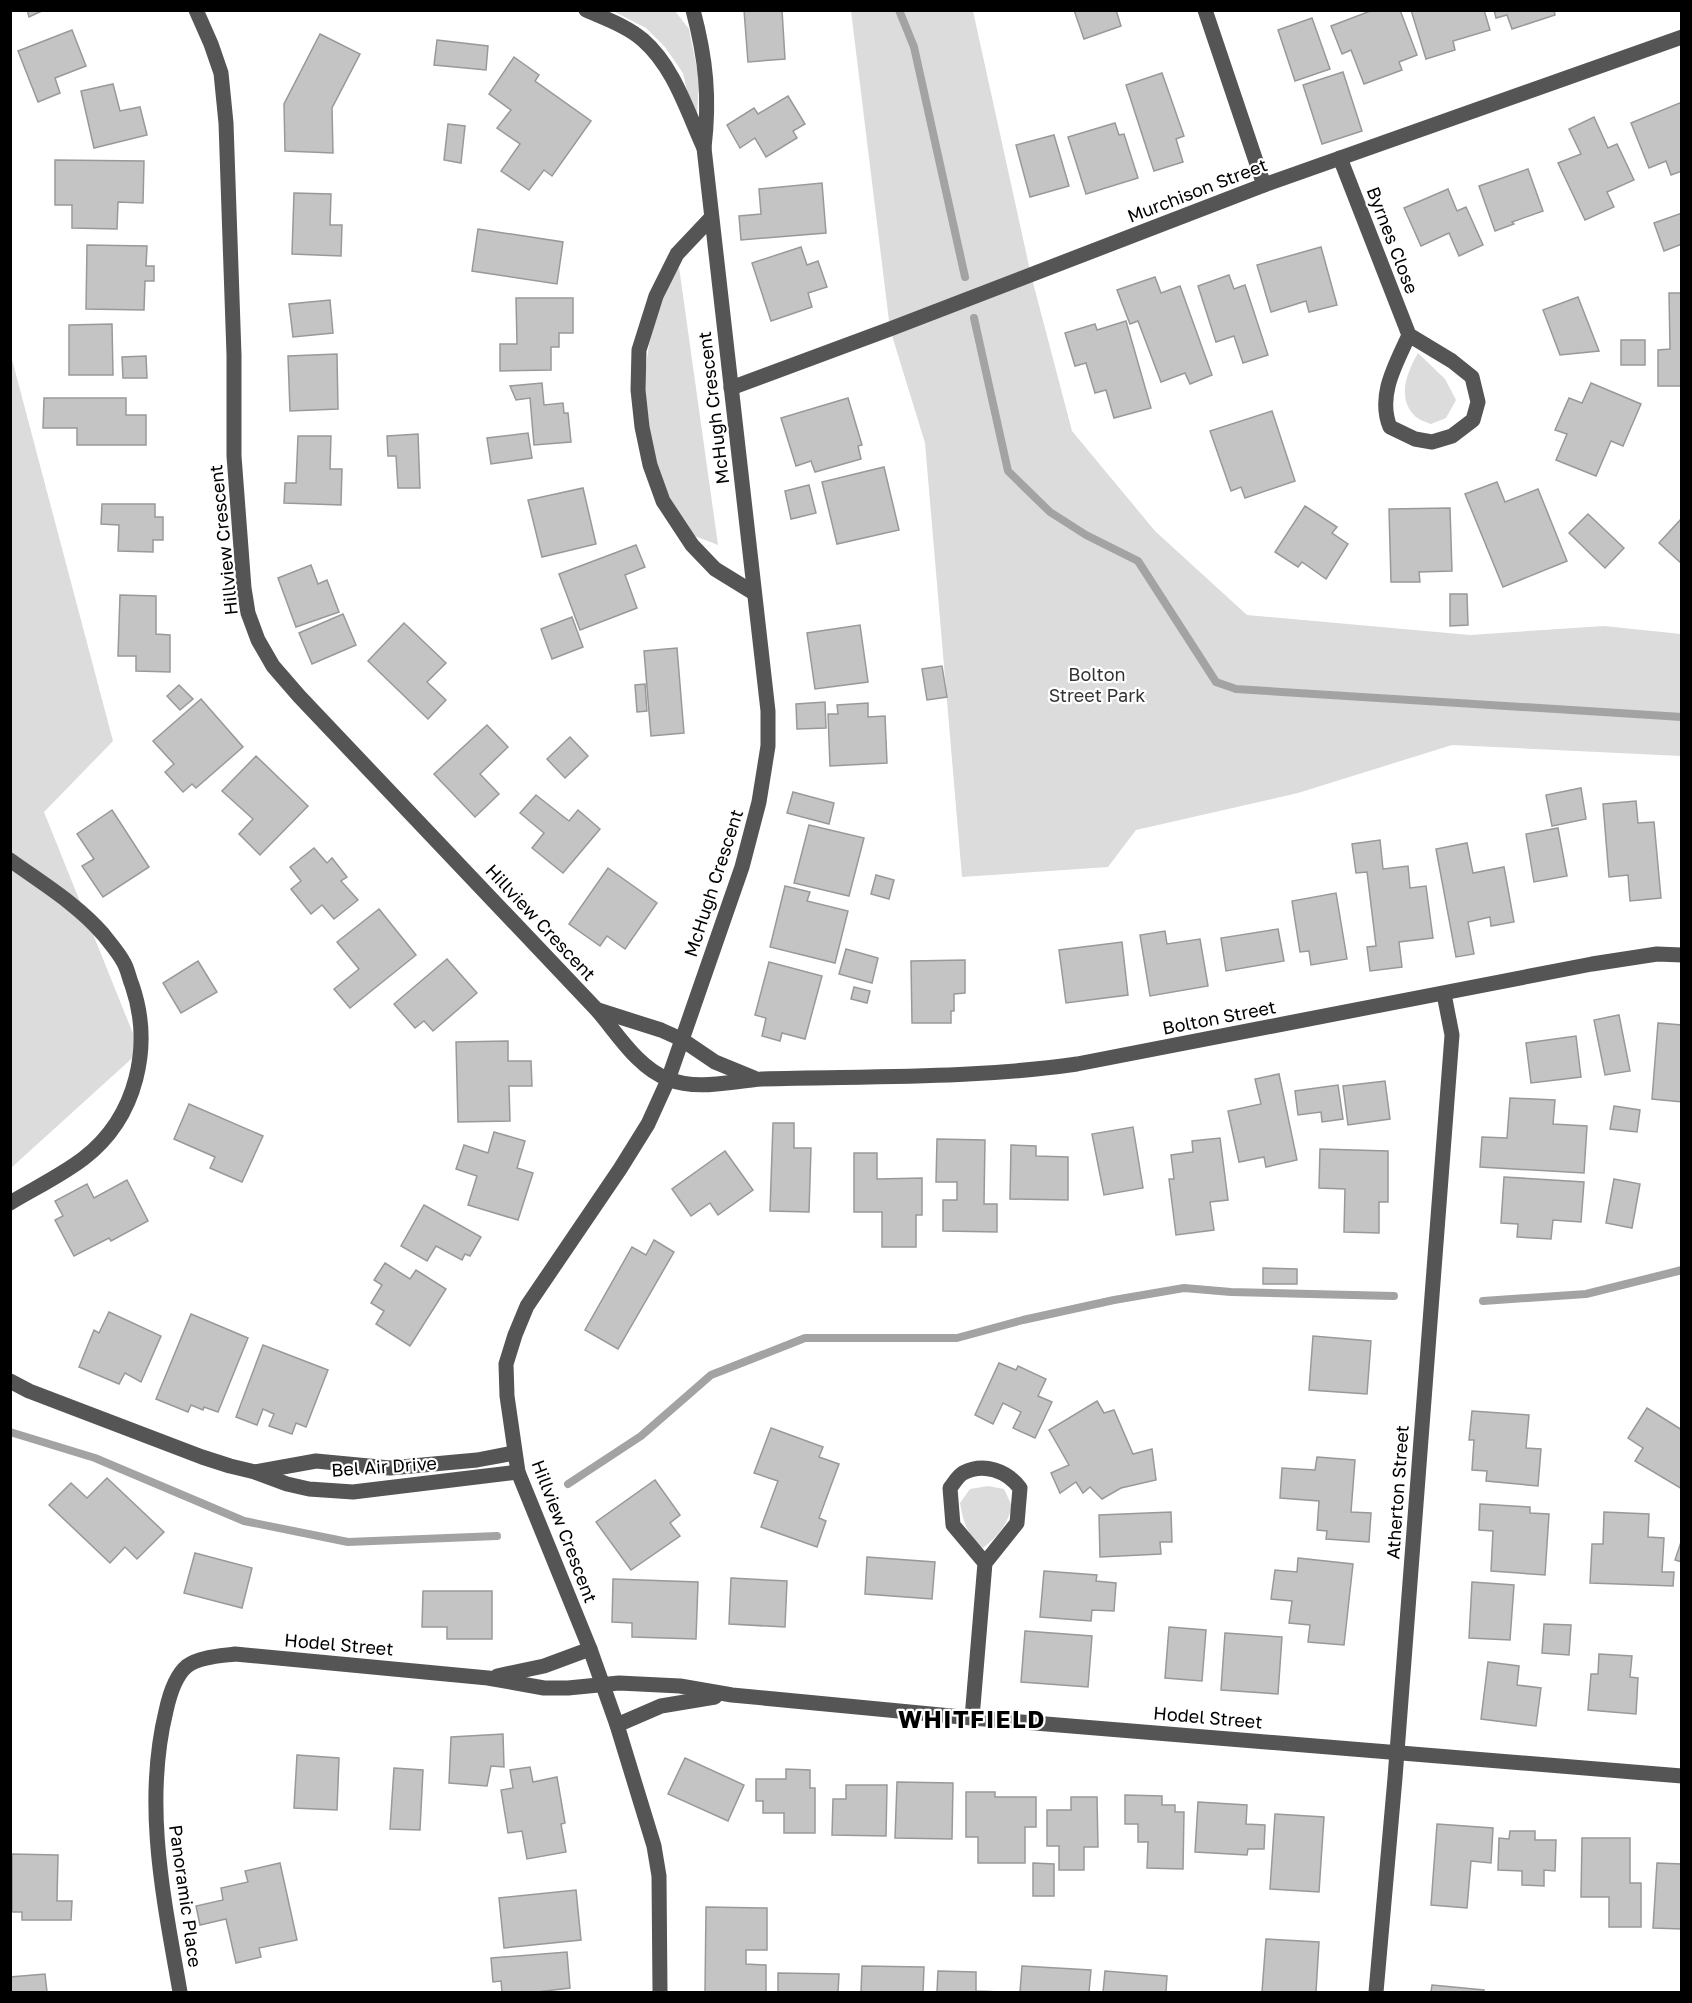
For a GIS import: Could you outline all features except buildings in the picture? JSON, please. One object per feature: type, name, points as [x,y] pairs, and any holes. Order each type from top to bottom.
[{"type":"street","name":"Hillview Crescent","points":[[196,10],[221,73],[226,123],[234,355],[234,456],[244,588],[248,613],[258,640],[273,666],[299,696],[597,1010],[640,1061],[668,1080]]},
{"type":"street","name":"McHugh Crescent","points":[[586,10],[642,39],[663,63],[704,148]]},
{"type":"street","name":"McHugh Crescent","points":[[681,1039],[742,867],[759,802],[768,746],[768,711],[704,148],[708,114],[706,75],[701,39],[693,10]]},
{"type":"street","points":[[1204,10],[1264,185]]},
{"type":"street","name":"Murchison Street","points":[[731,388],[1264,185],[1682,38]]},
{"type":"street","name":"Byrnes Close","points":[[1341,158],[1409,335]]},
{"type":"street","points":[[711,218],[677,254],[656,297],[639,350],[638,390],[642,427],[650,465],[663,501],[686,536],[715,569],[754,593]]},
{"type":"street","points":[[1409,335],[1452,361],[1472,377],[1478,402],[1473,420],[1452,436],[1432,442],[1415,439],[1390,427],[1385,415],[1388,380],[1409,335]]},
{"type":"street","points":[[10,860],[80,911],[103,934],[124,964],[136,999],[141,1030],[140,1065],[132,1096],[108,1133],[84,1158],[10,1203]]},
{"type":"street","name":"Bolton Street","points":[[668,1080],[690,1086],[759,1080],[1028,1071],[1089,1062],[1592,964],[1657,954],[1682,955]]},
{"type":"street","name":"Atherton Street","points":[[1376,1992],[1397,1752],[1452,1035],[1444,994]]},
{"type":"street","name":"Hillview Crescent","points":[[597,1010],[661,1030],[681,1039],[668,1080],[648,1124],[527,1306],[506,1364],[507,1396],[518,1472],[590,1649],[617,1725],[654,1846],[659,1876],[660,1992]]},
{"type":"street","name":"Bolton Street","points":[[681,1039],[715,1062],[759,1080]]},
{"type":"street","name":"Bel Air Drive","points":[[10,1381],[29,1391],[202,1456],[286,1484],[309,1489],[354,1492],[518,1472]]},
{"type":"street","name":"Bel Air Drive","points":[[255,1472],[316,1461],[390,1468],[477,1460],[514,1453]]},
{"type":"street","points":[[972,1718],[985,1563],[1017,1523],[1020,1488],[1013,1479],[999,1470],[981,1468],[962,1473],[950,1488],[953,1525],[985,1563]]},
{"type":"street","name":"Hodel Street","points":[[488,1678],[544,1666],[590,1649]]},
{"type":"street","name":"Hodel Street","points":[[187,1666],[208,1658],[235,1654],[488,1678],[544,1688],[619,1683],[658,1684],[732,1695],[972,1718],[1682,1776]]},
{"type":"street","name":"Panoramic Place","points":[[180,1992],[160,1873],[156,1810],[162,1728],[169,1699],[176,1682],[187,1666]]},
{"type":"street","name":"Hodel Street","points":[[617,1725],[661,1706],[697,1698],[732,1695]]},
{"type":"green space","points":[[613,11],[675,11],[689,29],[699,79],[697,116],[690,104],[683,73],[665,47],[646,28]]},
{"type":"green space","name":"Bolton Street Park","points":[[851,11],[973,11],[1031,275],[1072,431],[1155,531],[1247,615],[1470,635],[1604,626],[1681,634],[1681,756],[1452,745],[1298,793],[1136,830],[1108,867],[962,877],[925,443],[890,329]]},
{"type":"green space","points":[[679,267],[718,545],[692,535],[661,482],[647,435],[643,388],[649,345],[658,301]]},
{"type":"green space","points":[[10,352],[113,741],[44,812],[140,1051],[11,1168]]},
{"type":"green space","points":[[1418,353],[1445,379],[1456,400],[1446,418],[1431,424],[1415,416],[1406,400],[1407,376]]},
{"type":"green space","points":[[988,1486],[1004,1489],[1012,1506],[1002,1529],[983,1548],[967,1528],[960,1503],[970,1489]]},
{"type":"waterway","points":[[899,10],[914,47],[965,277]]},
{"type":"waterway","points":[[974,318],[1008,471],[1050,512],[1086,535],[1138,561],[1216,682],[1236,689],[1682,717]]},
{"type":"waterway","points":[[1483,1301],[1586,1294],[1682,1270]]},
{"type":"waterway","points":[[568,1484],[641,1436],[711,1375],[805,1338],[957,1338],[1023,1320],[1114,1300],[1184,1288],[1231,1292],[1394,1296]]},
{"type":"waterway","points":[[10,1432],[95,1458],[244,1521],[348,1542],[497,1536]]},
{"type":"district","name":"WHITFIELD","points":[[972,1718]]}]
